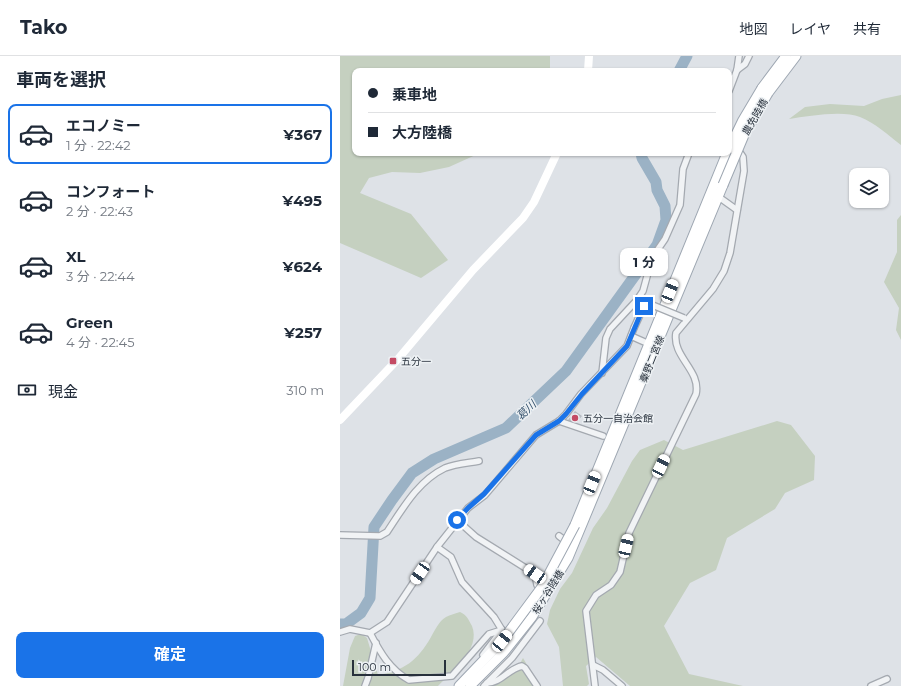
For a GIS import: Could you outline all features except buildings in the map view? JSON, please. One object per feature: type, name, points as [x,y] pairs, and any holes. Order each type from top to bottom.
[{"type":"main road","points":[[765,91],[786,56]]},
{"type":"main road","points":[[765,91],[796,56]]},
{"type":"main road","name":"農免陸橋","points":[[732,142],[743,120],[765,91]]},
{"type":"main road","name":"農免陸橋","points":[[719,183],[765,91]]},
{"type":"main road","points":[[719,183],[726,156]]},
{"type":"main road","name":"秦野二宮線","points":[[577,529],[648,344],[719,183]]},
{"type":"main road","name":"秦野二宮線","points":[[577,529],[714,194]]},
{"type":"main road","name":"桜ヶ谷陸橋","points":[[505,647],[577,529]]},
{"type":"main road","points":[[459,686],[505,647]]},
{"type":"main road","points":[[470,686],[505,647]]},
{"type":"street","points":[[588,68],[589,56]]},
{"type":"street","points":[[732,83],[737,70],[739,56]]},
{"type":"street","points":[[737,70],[745,64],[749,56]]},
{"type":"street","points":[[595,686],[586,611],[596,595],[611,585],[620,572],[630,533],[696,394],[698,386],[695,378],[677,349],[675,340],[676,333],[685,319],[713,289],[724,271],[730,253],[744,170],[743,156],[732,144]]},
{"type":"street","points":[[340,420],[398,360],[473,270],[522,218],[534,202],[556,156]]},
{"type":"street","points":[[602,374],[606,338],[610,329],[637,300],[643,291],[652,258],[665,239],[680,205],[683,169],[687,156]]},
{"type":"street","points":[[714,194],[737,210]]},
{"type":"street","points":[[340,632],[350,629],[370,633],[387,622],[437,547],[457,520],[484,494],[536,435],[559,421],[627,346],[644,306],[650,304],[685,319]]},
{"type":"street","points":[[631,336],[648,344]]},
{"type":"street","points":[[559,421],[604,436]]},
{"type":"street","points":[[340,536],[378,536],[387,532],[413,493],[423,484],[445,469],[479,461]]},
{"type":"street","points":[[457,520],[476,537],[535,574],[538,586],[540,587],[550,582],[570,545],[559,536]]},
{"type":"street","points":[[437,547],[451,557],[462,582],[494,617],[502,630]]},
{"type":"street","points":[[485,684],[512,658],[540,621]]},
{"type":"street","points":[[370,633],[393,668],[409,680],[452,676],[489,634],[502,630]]},
{"type":"street","points":[[481,657],[502,630]]},
{"type":"street","points":[[364,686],[368,678],[376,643]]},
{"type":"street","points":[[505,647],[512,658]]},
{"type":"street","points":[[593,665],[603,670],[622,686]]},
{"type":"street","points":[[485,684],[496,682],[514,669],[522,666],[537,686]]},
{"type":"street","points":[[871,686],[887,679]]},
{"type":"green space","points":[[340,56],[550,56],[550,68],[352,68],[352,156],[473,156],[449,167],[420,173],[392,172],[369,178],[360,193],[411,214],[448,260],[421,278],[340,243]]},
{"type":"green space","points":[[901,95],[901,145],[871,122],[853,115],[825,114],[789,119],[805,107],[830,104],[864,106],[882,99]]},
{"type":"green space","points":[[901,215],[901,340],[896,330],[899,308],[884,282],[897,252],[897,220]]},
{"type":"green space","points":[[777,421],[791,425],[815,456],[814,480],[785,493],[775,509],[727,538],[716,570],[690,583],[664,626],[689,674],[743,686],[630,686],[596,657],[586,666],[589,684],[587,686],[563,686],[559,647],[547,624],[550,610],[560,589],[572,573],[593,528],[607,508],[632,461],[640,450],[664,440],[683,450]]},
{"type":"green space","points":[[460,612],[466,616],[472,626],[474,635],[473,643],[464,659],[438,686],[343,686],[350,648],[355,636],[361,634],[367,638],[378,675],[387,673],[403,667],[415,658],[426,645],[441,621],[448,616]]},
{"type":"green space","points":[[523,658],[533,675],[533,686],[488,686],[516,671]]},
{"type":"waterway","name":"葛川","points":[[681,68],[687,56]]},
{"type":"waterway","name":"葛川","points":[[340,624],[346,624],[361,613],[370,598],[374,527],[412,473],[434,459],[506,428],[566,371],[657,245],[666,220],[665,206],[657,190],[656,182],[642,156]]},
{"type":"place","name":"五分一","points":[[393,361]]},
{"type":"place","name":"五分一自治会館","points":[[575,418]]},
{"type":"route","points":[[457,520],[484,494],[536,435],[559,421],[566,414],[582,394],[627,346],[644,306]]}]
